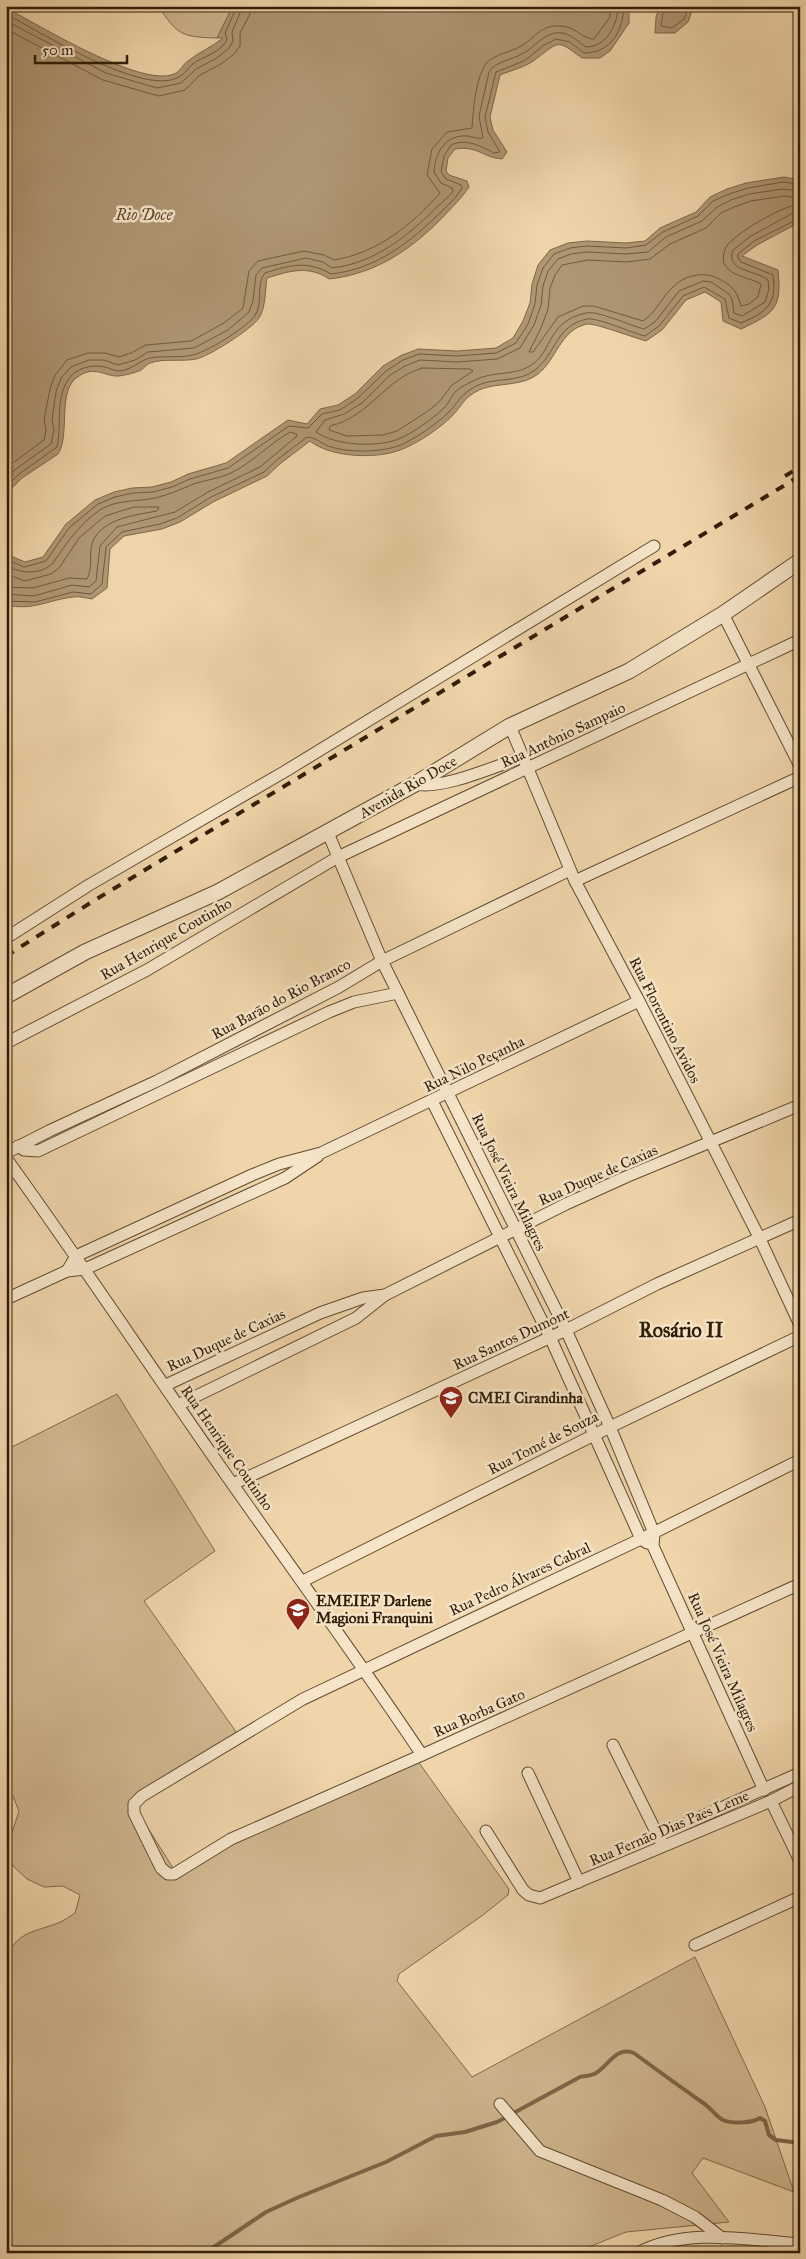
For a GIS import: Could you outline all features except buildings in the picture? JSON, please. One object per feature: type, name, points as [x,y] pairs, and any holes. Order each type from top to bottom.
[{"type":"street","points":[[6,938],[89,885],[284,772],[654,546]]},
{"type":"street","name":"Avenida Rio Doce","points":[[6,996],[85,952],[218,892],[415,784],[510,726],[628,671],[723,614],[800,561]]},
{"type":"street","points":[[723,614],[800,766]]},
{"type":"street","name":"Rua Antônio Sampaio","points":[[338,857],[800,640]]},
{"type":"street","name":"Rua Florentino Avidos","points":[[510,726],[575,881],[640,1001],[759,1237],[800,1325]]},
{"type":"street","points":[[415,784],[427,786],[449,781],[523,757]]},
{"type":"street","points":[[575,881],[800,777]]},
{"type":"street","name":"Rua José Vieira Milagres","points":[[328,833],[382,961],[450,1093],[515,1230],[566,1330],[610,1426],[654,1533],[653,1546],[764,1790]]},
{"type":"street","name":"Rua Henrique Coutinho","points":[[6,1043],[147,970],[338,857]]},
{"type":"street","name":"Rua Barão do Rio Branco","points":[[6,1153],[157,1081],[339,987],[382,961],[570,870]]},
{"type":"street","points":[[18,1146],[24,1150],[38,1151],[329,1012],[354,1002],[398,993]]},
{"type":"street","name":"Rua Nilo Peçanha","points":[[76,1256],[252,1175],[279,1164],[321,1153],[640,1001]]},
{"type":"street","points":[[432,1101],[499,1239],[550,1337],[640,1539],[653,1546]]},
{"type":"street","name":"Rua Duque de Caxias","points":[[178,1405],[356,1318],[385,1295],[515,1230],[628,1176],[800,1105]]},
{"type":"street","name":"Rua Nilo Peçanha","points":[[6,1298],[67,1272],[85,1269],[285,1178],[304,1167],[321,1153]]},
{"type":"street","name":"Rua Henrique Coutinho","points":[[6,1158],[166,1385],[233,1484],[303,1581],[422,1755]]},
{"type":"street","name":"Rua Santos Dumont","points":[[233,1484],[566,1330],[657,1284],[800,1220]]},
{"type":"street","points":[[67,1272],[76,1256]]},
{"type":"street","name":"Rua Duque de Caxias","points":[[166,1385],[320,1313],[363,1298],[385,1295]]},
{"type":"street","name":"Rua Tomé de Souza","points":[[303,1581],[610,1426],[800,1336]]},
{"type":"street","name":"Rua Pedro Álvares Cabral","points":[[174,1874],[168,1874],[161,1868],[134,1813],[136,1801],[152,1789],[302,1699],[654,1533],[800,1460]]},
{"type":"street","name":"Rua Borba Gato","points":[[174,1874],[231,1838],[422,1755],[800,1584]]},
{"type":"street","points":[[612,1745],[660,1841],[800,1772]]},
{"type":"street","points":[[528,1774],[579,1882]]},
{"type":"street","name":"Rua Fernão Dias Paes Leme","points":[[486,1831],[523,1890],[535,1897],[549,1896],[660,1841],[771,1801],[800,1786]]},
{"type":"street","points":[[771,1801],[800,1861]]},
{"type":"street","points":[[695,1945],[800,1897]]},
{"type":"street","points":[[500,2104],[540,2151],[662,2200],[694,2217],[722,2238]]},
{"type":"street","points":[[638,2253],[661,2244],[688,2239],[722,2238],[800,2244]]},
{"type":"shaded area","points":[[158,6],[233,6],[217,38],[195,37],[182,33],[176,29]]},
{"type":"shaded area","points":[[117,1394],[215,1551],[144,1601],[239,1736],[134,1806],[175,1871],[415,1757],[509,1889],[508,1895],[483,1915],[399,1974],[397,1981],[472,2077],[695,1957],[765,2107],[794,2192],[703,2158],[692,2173],[729,2222],[626,2232],[574,2253],[6,2253],[6,1957],[11,1948],[22,1937],[60,1922],[75,1913],[80,1895],[63,1886],[44,1887],[27,1879],[13,1866],[7,1848],[19,1811],[12,1794],[6,1792],[6,1450]]},
{"type":"water","name":"Rio Doce","points":[[233,6],[629,6],[629,23],[610,51],[600,58],[582,58],[563,45],[559,45],[550,48],[528,64],[500,75],[490,117],[493,130],[507,152],[502,159],[475,150],[455,149],[448,158],[446,171],[449,175],[467,181],[469,187],[432,228],[392,258],[362,272],[329,279],[314,272],[306,271],[283,273],[267,278],[264,304],[261,314],[255,323],[219,348],[202,357],[190,360],[155,362],[139,371],[119,376],[95,371],[79,376],[72,382],[68,391],[64,435],[58,454],[22,478],[6,494],[6,8],[90,53],[138,72],[159,76],[176,73],[186,62],[223,38],[217,38]]},
{"type":"water","points":[[660,6],[694,6],[688,22],[675,33],[655,33],[656,17]]},
{"type":"water","points":[[784,177],[800,180],[800,222],[757,245],[742,256],[778,270],[779,293],[774,308],[753,323],[741,329],[723,321],[721,302],[705,292],[686,300],[662,330],[646,341],[591,324],[578,327],[565,339],[550,361],[538,374],[525,381],[479,390],[466,399],[442,425],[411,445],[395,452],[369,456],[330,451],[310,441],[267,476],[213,502],[180,522],[162,529],[124,536],[110,549],[107,588],[92,599],[82,597],[64,598],[24,607],[6,605],[6,554],[25,562],[43,557],[66,524],[95,500],[114,492],[132,488],[152,487],[171,482],[188,474],[226,463],[288,420],[307,424],[320,409],[338,405],[355,394],[383,366],[400,356],[418,349],[457,351],[496,348],[513,338],[523,321],[530,303],[532,284],[538,265],[550,250],[568,243],[587,241],[626,243],[645,241],[660,228],[696,212],[710,197],[727,189],[746,183]]},
{"type":"waterway","points":[[205,2253],[266,2212],[386,2162],[436,2136],[465,2132],[497,2122],[580,2077],[596,2073],[613,2057],[622,2052],[634,2053],[706,2105],[723,2120],[742,2122],[760,2118],[765,2121],[769,2135],[776,2140],[800,2143]]},
{"type":"railway","points":[[785,476],[800,467]]},
{"type":"railway","points":[[6,956],[95,900],[800,476]]},
{"type":"place","name":"CMEI Cirandinha","points":[[451,1419]]},
{"type":"place","name":"EMEIEF Darlene Magioni Franquini","points":[[298,1631]]},
{"type":"district","name":"Rosário II","points":[[681,1330]]}]
